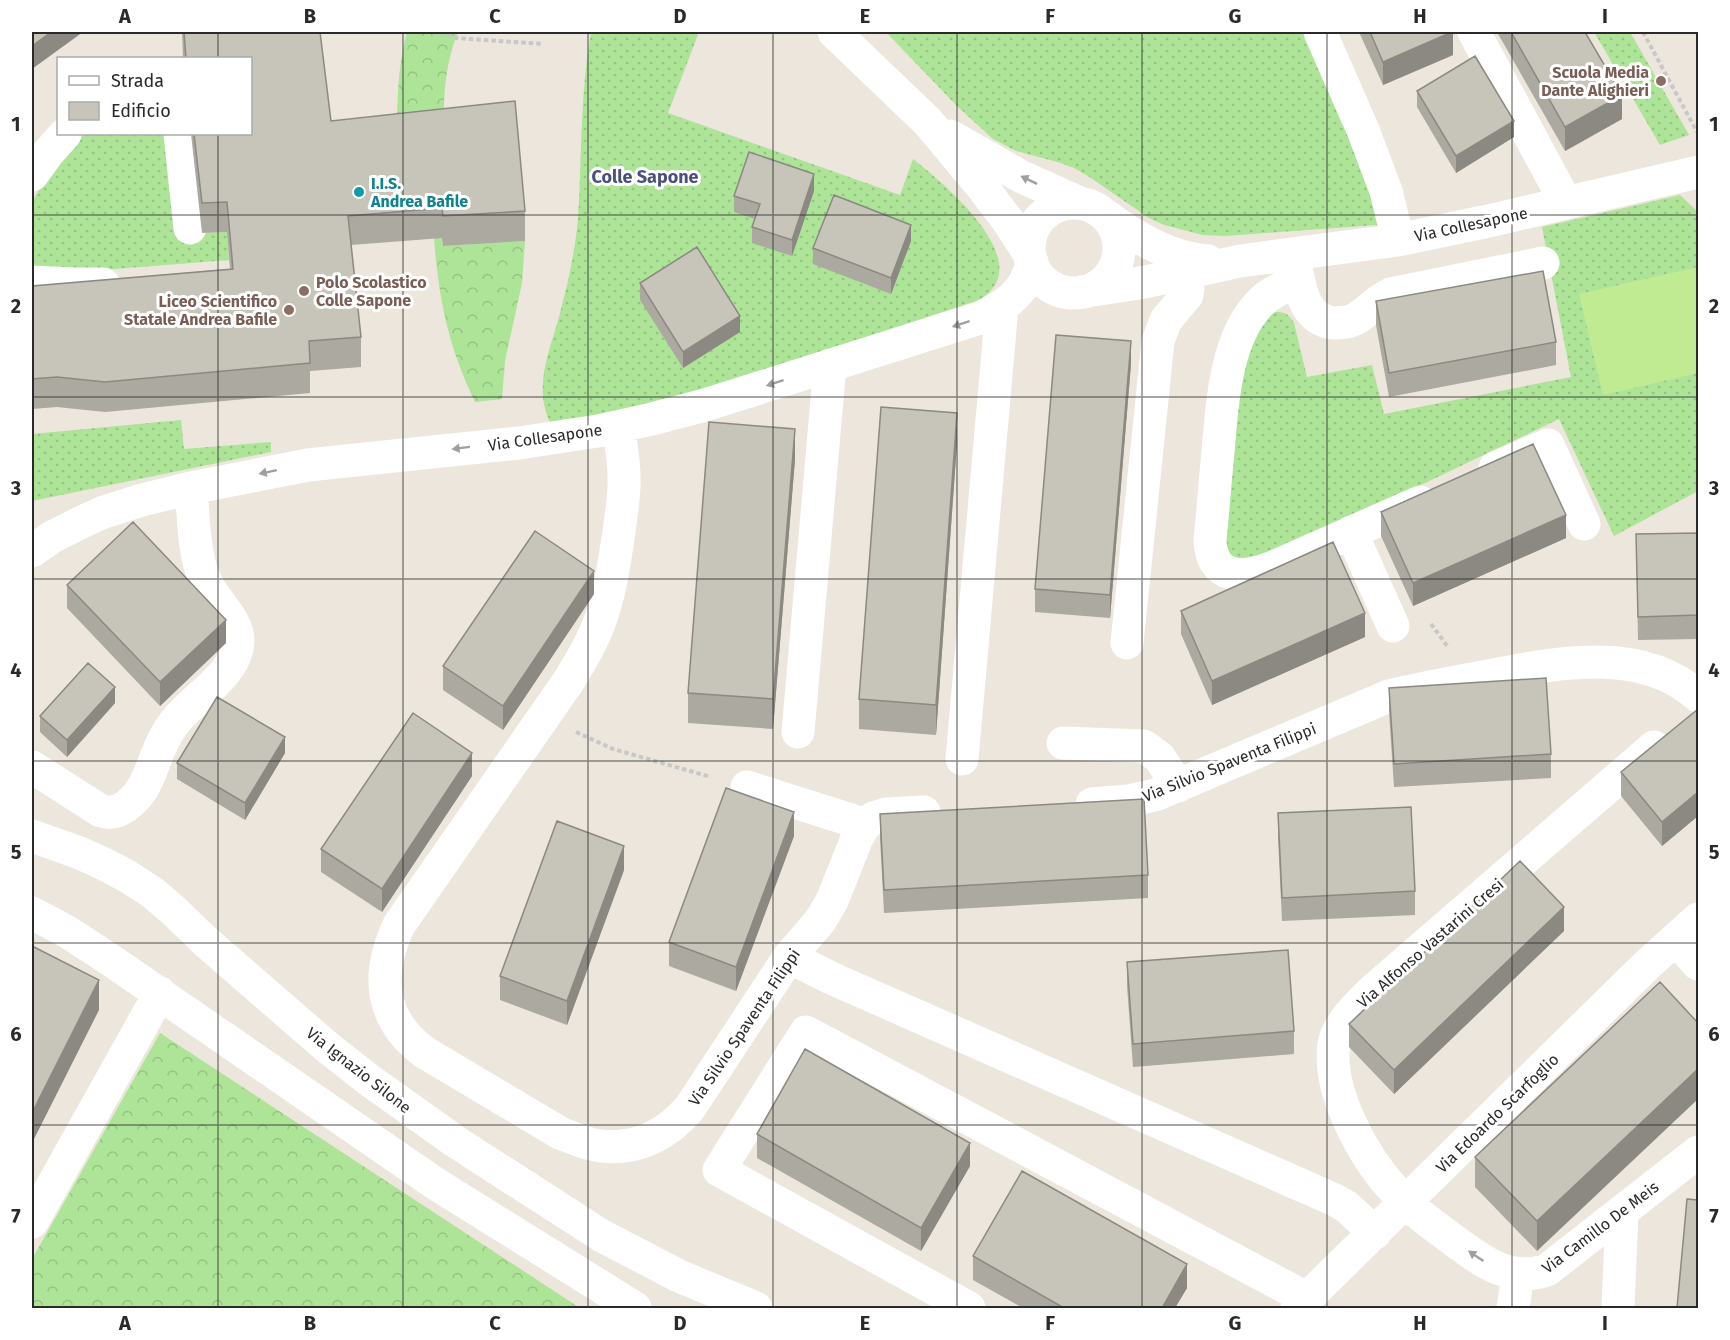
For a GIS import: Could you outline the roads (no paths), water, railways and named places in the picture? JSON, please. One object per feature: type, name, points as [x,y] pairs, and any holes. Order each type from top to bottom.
[{"type":"street","points":[[834,32],[928,122],[1008,221],[1040,276],[1052,286],[1066,292],[1081,292],[1095,287],[1107,278],[1118,259],[1119,244],[1116,230],[1092,208],[1074,203],[1059,206],[1040,218],[1032,232],[1029,247],[1031,259]]},
{"type":"street","points":[[1320,32],[1363,130],[1386,190],[1398,240]]},
{"type":"street","points":[[1474,32],[1566,203]]},
{"type":"street","points":[[928,122],[1020,176],[1092,208],[1151,244],[1178,256],[1188,265],[1187,295],[1166,320],[1158,341],[1128,644]]},
{"type":"street","points":[[32,175],[64,135]]},
{"type":"street","points":[[180,135],[190,228]]},
{"type":"street","name":"Via Collesapone","points":[[1081,292],[1145,282],[1188,265],[1240,261],[1296,268],[1398,240],[1698,172]]},
{"type":"street","name":"Via Collesapone","points":[[32,551],[52,537],[104,512],[191,488],[308,465],[519,443],[598,431],[705,405],[980,318],[1002,307],[1019,292],[1028,278],[1031,259]]},
{"type":"street","points":[[1296,268],[1305,303],[1310,312],[1326,322],[1337,323],[1355,320],[1377,301],[1391,294],[1543,263]]},
{"type":"street","points":[[1296,268],[1280,289],[1259,304],[1251,314],[1232,356],[1221,415],[1210,547],[1213,557],[1223,570],[1236,575],[1249,575],[1271,568],[1548,445],[1584,524]]},
{"type":"street","points":[[32,282],[75,284],[129,282]]},
{"type":"street","points":[[962,759],[1002,307]]},
{"type":"street","points":[[798,732],[830,365]]},
{"type":"street","name":"Via Silvio Spaventa Filippi","points":[[618,427],[623,454],[623,495],[614,572],[598,627],[570,679],[399,925],[387,958],[385,991],[393,1018],[411,1042],[424,1052],[560,1133],[600,1146],[621,1146],[643,1142],[676,1124],[689,1109],[789,957],[820,921],[832,902],[864,826]]},
{"type":"street","points":[[32,767],[102,811],[111,813],[121,810],[136,797],[144,786],[163,741],[174,724],[233,663],[238,647],[237,632],[234,624],[211,593],[201,570],[195,538],[191,488]]},
{"type":"street","points":[[1351,532],[1393,626]]},
{"type":"street","name":"Via Silvio Spaventa Filippi","points":[[1062,806],[1128,801],[1155,795],[1389,696],[1549,664],[1593,662],[1631,665],[1654,670],[1675,679],[1698,696]]},
{"type":"street","name":"Via Alfonso Vastarini Cresi","points":[[1406,1202],[1386,1181],[1370,1158],[1343,1105],[1336,1081],[1333,1056],[1335,1041],[1344,1023],[1371,992],[1684,722]]},
{"type":"street","points":[[1063,743],[1144,746],[1160,758],[1178,786]]},
{"type":"street","points":[[747,787],[864,826],[873,818],[886,814],[957,811]]},
{"type":"street","name":"Via Ignazio Silone","points":[[32,836],[80,853],[136,881],[174,911],[318,1040],[369,1080],[456,1142],[572,1218],[627,1249],[696,1298],[756,1308]]},
{"type":"street","points":[[32,913],[66,931],[160,993],[436,1184],[635,1308]]},
{"type":"street","points":[[1687,929],[1698,964]]},
{"type":"street","name":"Via Edoardo Scarfoglio","points":[[1302,1304],[1649,963],[1687,929]]},
{"type":"street","points":[[789,957],[831,978],[1335,1200],[1375,1233]]},
{"type":"street","points":[[32,1222],[160,993]]},
{"type":"street","points":[[969,1308],[718,1170],[806,1032],[1302,1304]]},
{"type":"street","name":"Via Camillo De Meis","points":[[1406,1202],[1483,1261],[1518,1275],[1533,1275],[1547,1270],[1698,1152]]},
{"type":"street","points":[[1618,1308],[1622,1212]]},
{"type":"street","points":[[1513,1308],[1518,1275]]},
{"type":"place","name":"Scuola Media Dante Alighieri","points":[[1661,81]]},
{"type":"place","name":"I.I.S. Andrea Bafile","points":[[359,192]]},
{"type":"place","name":"Polo Scolastico Colle Sapone","points":[[304,291]]},
{"type":"place","name":"Liceo Scientifico Statale Andrea Bafile","points":[[289,310]]},
{"type":"district","name":"Colle Sapone","points":[[645,177]]}]
